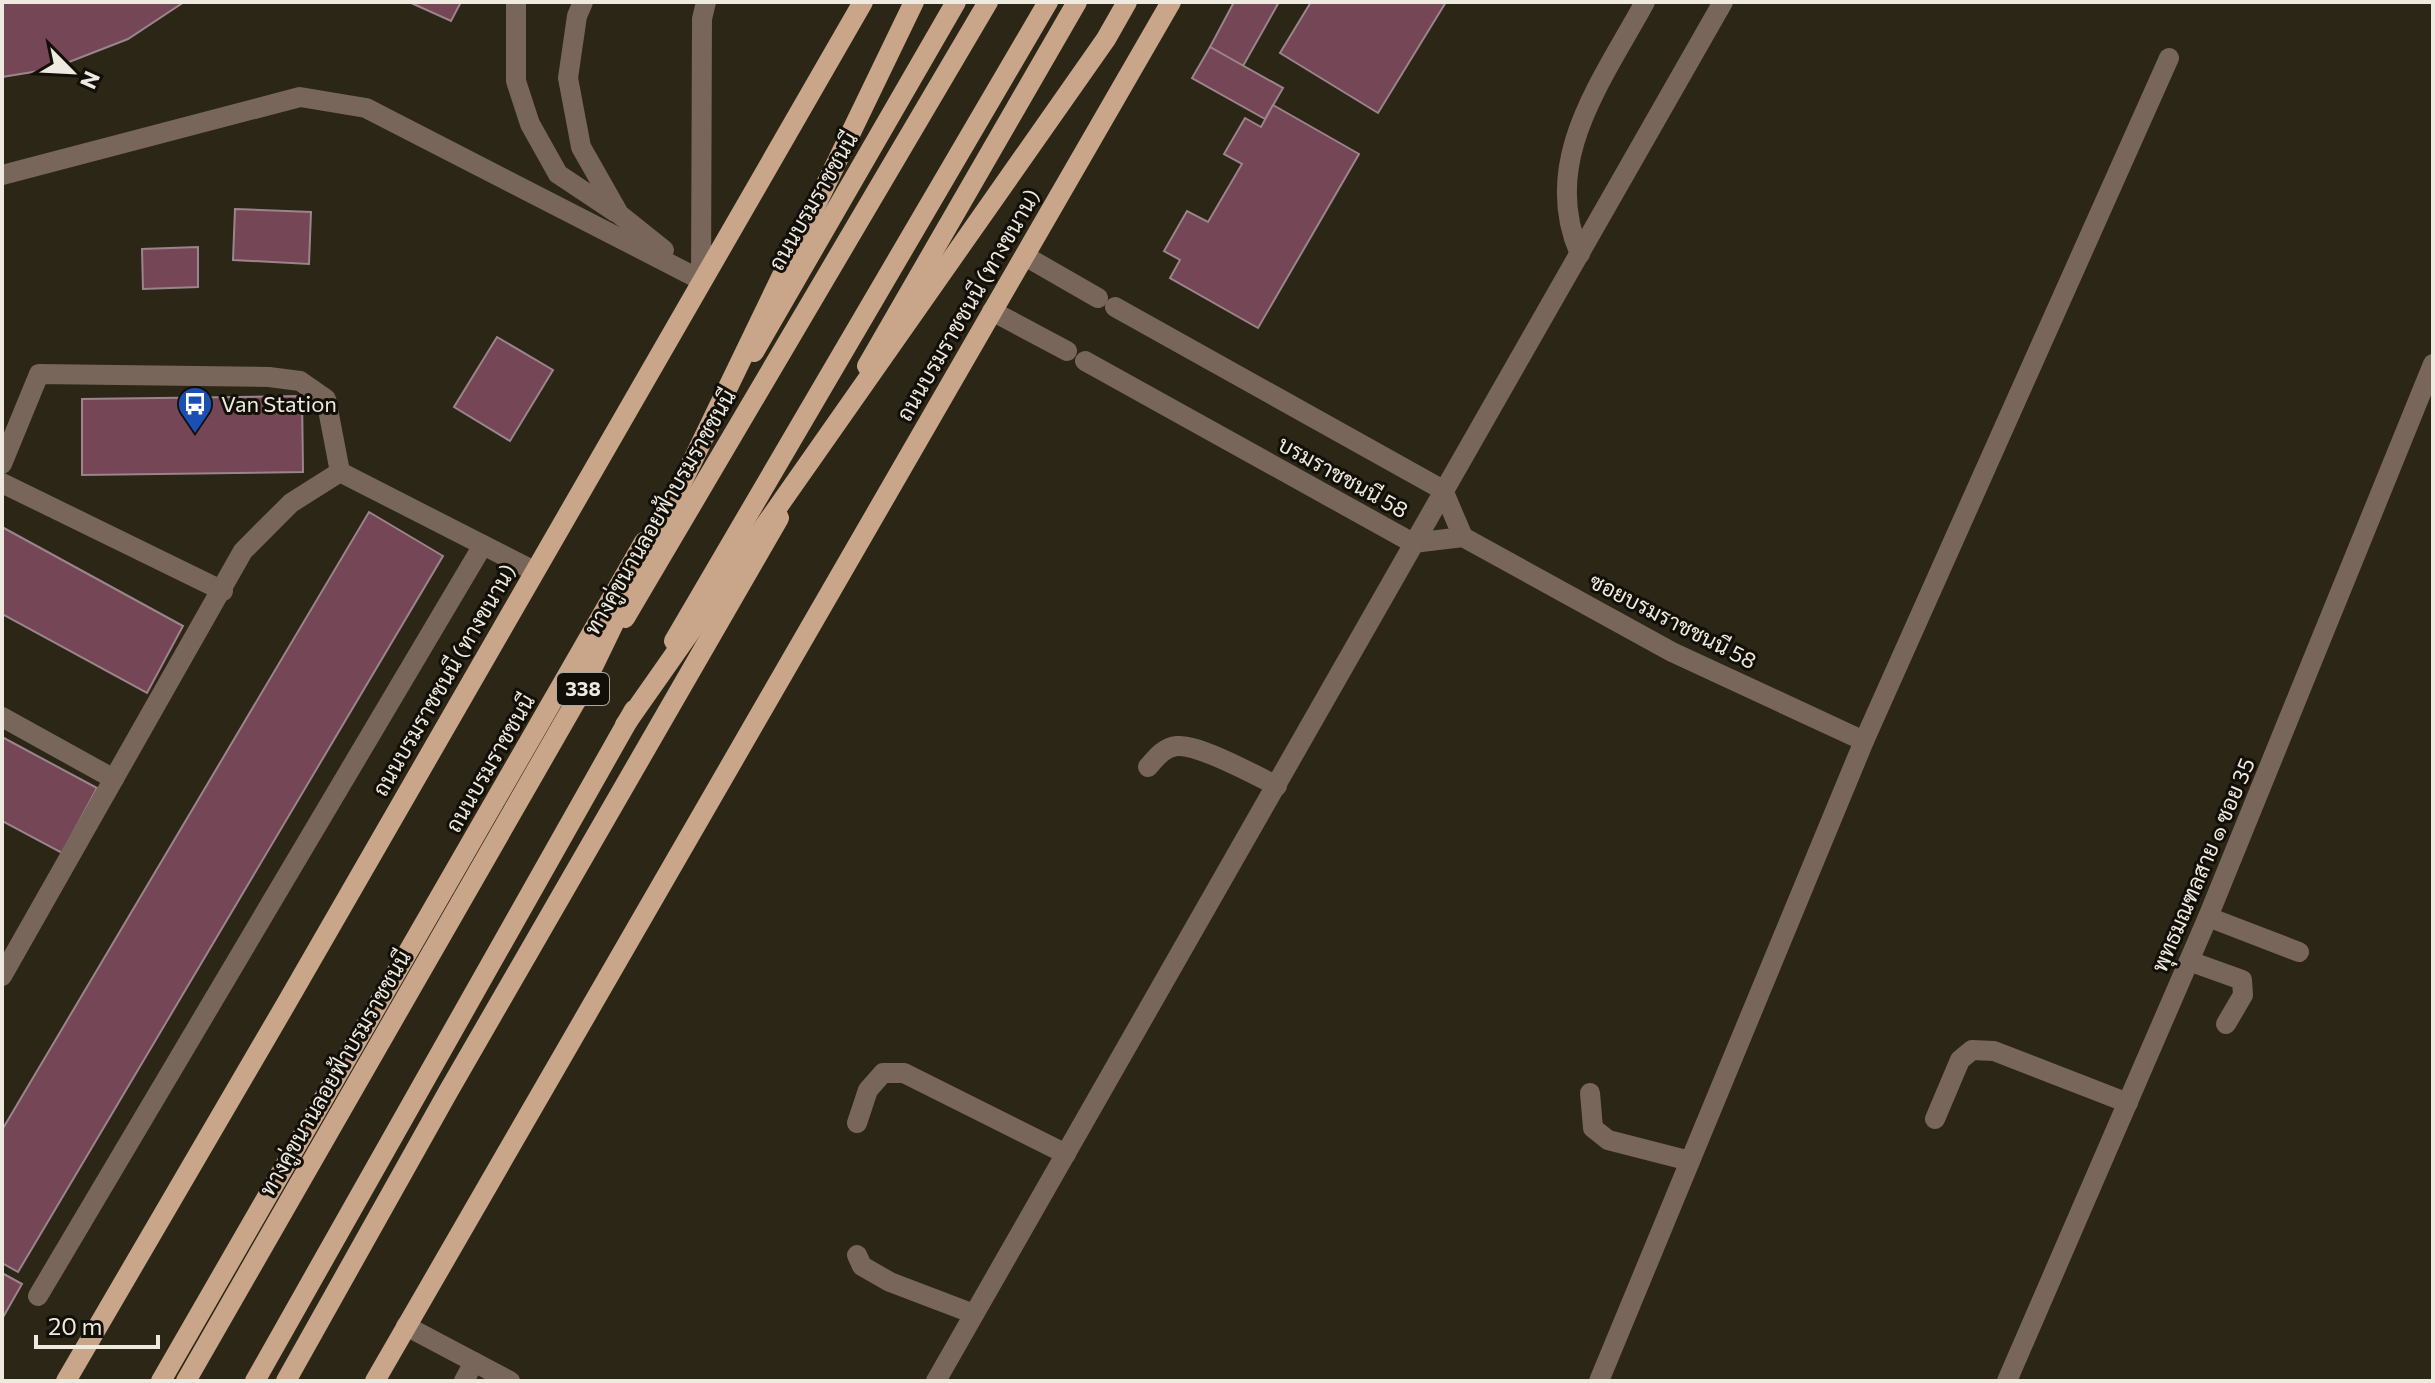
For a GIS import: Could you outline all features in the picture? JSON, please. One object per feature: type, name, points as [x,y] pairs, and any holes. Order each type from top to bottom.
[{"type":"main road","name":"ถนนบรมราชชนนี (ทางขนาน)","points":[[66,1381],[863,2]]},
{"type":"main road","points":[[577,700],[914,2]]},
{"type":"main road","name":"ถนนบรมราชชนนี","points":[[161,1381],[956,2]]},
{"type":"main road","name":"ทางคู่ขนานลอยฟ้าบรมราชชนนี","points":[[186,1381],[577,700],[988,2]]},
{"type":"main road","name":"338","points":[[255,1381],[625,725],[1048,2]]},
{"type":"main road","points":[[286,1381],[464,1064],[1077,2]]},
{"type":"main road","points":[[625,725],[1088,65],[1127,2]]},
{"type":"main road","name":"ถนนบรมราชชนนี (ทางขนาน)","points":[[375,1381],[1171,2]]},
{"type":"street","points":[[516,2],[516,81],[530,124],[558,174],[619,214],[701,280]]},
{"type":"street","points":[[583,2],[577,16],[568,78],[581,147],[619,214]]},
{"type":"street","points":[[701,280],[702,19],[706,2]]},
{"type":"street","points":[[1580,254],[1570,231],[1565,181],[1578,125],[1645,2]]},
{"type":"street","points":[[936,1381],[1723,2]]},
{"type":"street","points":[[1599,1381],[1864,741],[2169,58]]},
{"type":"street","points":[[2,175],[300,97],[366,108],[701,280]]},
{"type":"street","name":"บรมราชชนนี 58","points":[[992,311],[1413,543],[1463,537],[1443,490],[1025,256]]},
{"type":"street","name":"พุทธมณฑลสาย ๑ ซอย 35","points":[[2007,1381],[2208,917],[2433,364]]},
{"type":"street","points":[[2,464],[39,374],[269,377],[300,381],[326,399],[340,472]]},
{"type":"street","points":[[340,472],[534,571]]},
{"type":"street","points":[[2,976],[243,551],[291,503],[340,472]]},
{"type":"street","points":[[2,483],[223,591]]},
{"type":"street","name":"ซอยบรมราชชนนี 58","points":[[1463,537],[1672,652],[1864,741]]},
{"type":"street","points":[[38,1296],[483,545]]},
{"type":"street","points":[[2,717],[114,779]]},
{"type":"street","points":[[1148,767],[1159,753],[1178,746],[1212,755],[1277,786]]},
{"type":"street","points":[[2208,917],[2299,952]]},
{"type":"street","points":[[2189,961],[2242,980],[2243,995],[2226,1024]]},
{"type":"street","points":[[1935,1119],[1960,1060],[1972,1050],[1994,1051],[2128,1103]]},
{"type":"street","points":[[857,1123],[868,1090],[883,1073],[904,1073],[1066,1154]]},
{"type":"street","points":[[1590,1093],[1593,1128],[1608,1140],[1690,1161]]},
{"type":"street","points":[[857,1255],[862,1266],[890,1282],[974,1314]]},
{"type":"street","points":[[406,1326],[510,1381]]},
{"type":"street","points":[[464,1381],[474,1362]]},
{"type":"building","points":[[2,2],[184,2],[128,39],[51,69],[2,77]]},
{"type":"building","points":[[409,2],[461,2],[451,21]]},
{"type":"building","points":[[1234,2],[1279,2],[1243,66],[1210,47]]},
{"type":"building","points":[[1311,2],[1446,2],[1378,113],[1280,53]]},
{"type":"building","points":[[1210,47],[1283,88],[1265,119],[1192,78]]},
{"type":"building","points":[[1273,105],[1359,154],[1258,328],[1170,278],[1180,260],[1164,251],[1187,211],[1208,222],[1242,164],[1224,154],[1245,118],[1261,127]]},
{"type":"building","points":[[235,209],[311,212],[309,264],[233,260]]},
{"type":"building","points":[[198,247],[198,287],[143,289],[142,249]]},
{"type":"building","points":[[497,337],[553,370],[510,441],[454,407]]},
{"type":"building","points":[[302,396],[303,472],[82,475],[82,399]]},
{"type":"building","points":[[369,512],[443,556],[18,1272],[2,1263],[2,1130]]},
{"type":"building","points":[[2,527],[183,626],[147,693],[2,614]]},
{"type":"building","points":[[2,737],[97,788],[62,853],[2,821]]},
{"type":"building","points":[[2,1273],[22,1284],[2,1319]]},
{"type":"place","name":"Van Station","points":[[195,435]]}]
